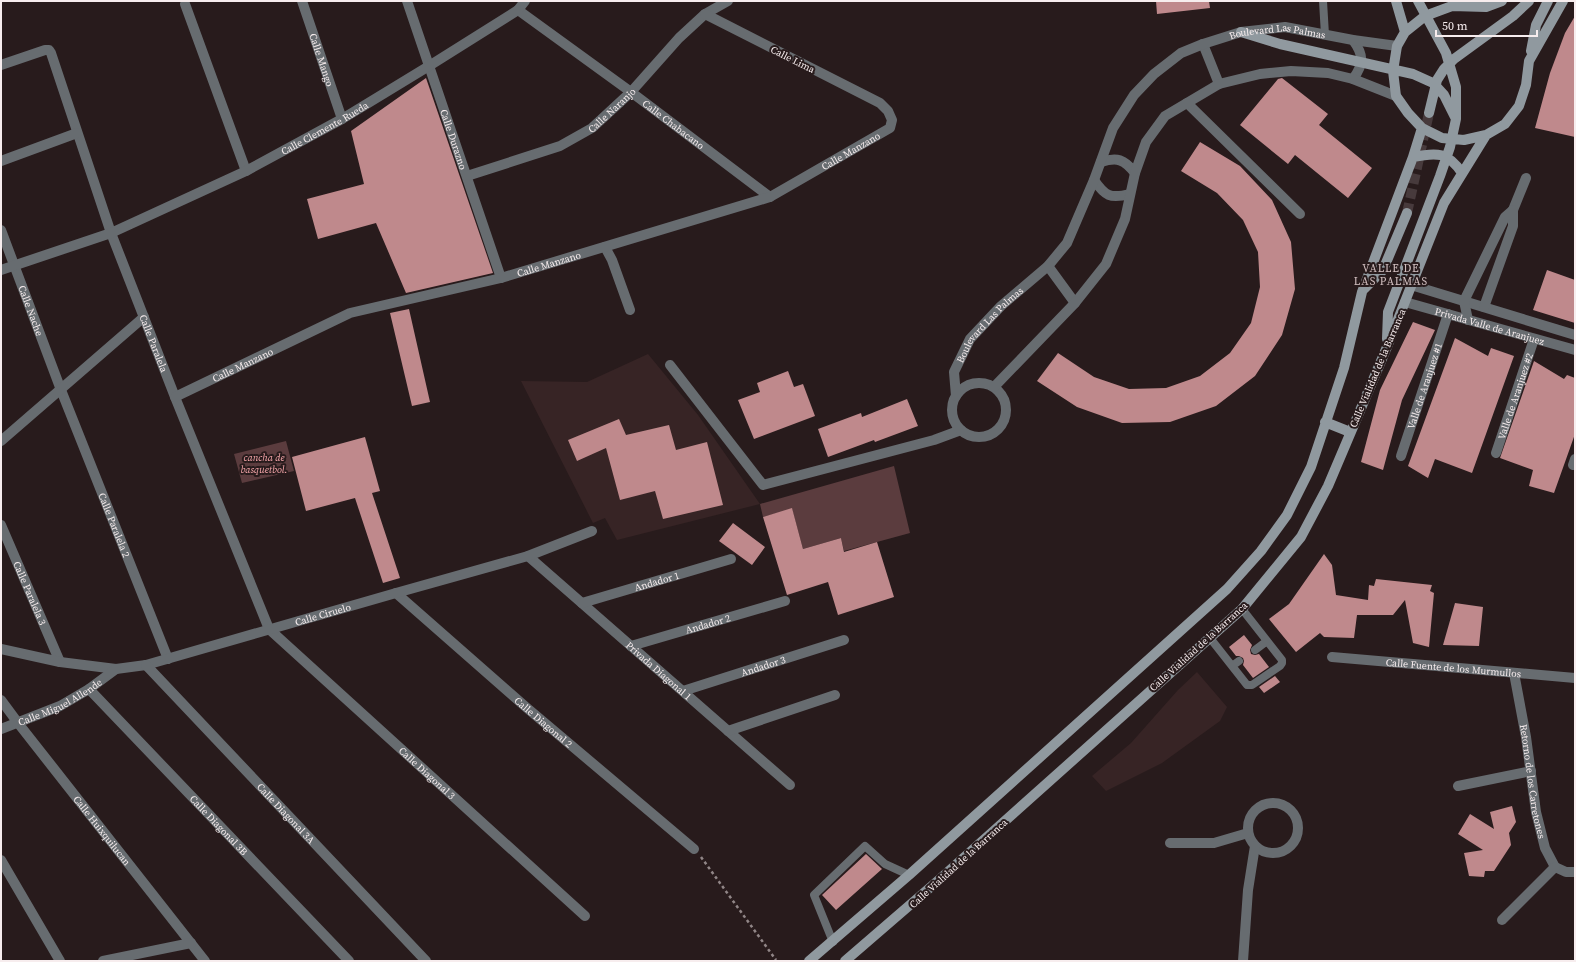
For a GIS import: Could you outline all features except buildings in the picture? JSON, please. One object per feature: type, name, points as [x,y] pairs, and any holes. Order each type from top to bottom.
[{"type":"main road","points":[[1396,1],[1405,32]]},
{"type":"main road","points":[[1387,347],[1388,312],[1440,176],[1450,147],[1456,119],[1456,87],[1446,53],[1418,1]]},
{"type":"main road","name":"Calle Vialidad de la Barranca","points":[[1502,1],[1486,7],[1472,4],[1449,4],[1425,16],[1405,32],[1397,46],[1393,71],[1396,96],[1408,113],[1422,128],[1442,138],[1464,140],[1486,135],[1505,124],[1519,106],[1526,85],[1529,61],[1563,1]]},
{"type":"main road","points":[[1429,113],[1437,80],[1444,69],[1454,59],[1513,16],[1529,1]]},
{"type":"main road","points":[[1529,61],[1536,25],[1548,1]]},
{"type":"main road","points":[[1241,32],[1280,44],[1413,74],[1433,83],[1444,95],[1456,119]]},
{"type":"main road","points":[[809,961],[833,942],[909,875],[1227,589],[1261,551],[1287,516],[1311,467],[1344,368],[1362,292],[1413,157],[1422,128]]},
{"type":"main road","name":"Calle Vialidad de la Barranca","points":[[845,961],[940,879],[1242,609],[1301,536],[1328,486],[1387,347],[1444,203],[1486,135]]},
{"type":"main road","points":[[1413,157],[1433,153],[1442,155],[1451,159],[1462,173]]},
{"type":"main road","points":[[1362,292],[1383,270],[1407,213]]},
{"type":"main road","points":[[1325,422],[1350,432]]},
{"type":"street","name":"Calle Mango","points":[[302,1],[342,119]]},
{"type":"street","name":"Calle Durazno","points":[[407,1],[501,278]]},
{"type":"street","name":"Calle Clemente Rueda","points":[[1,270],[111,233],[246,171],[342,119],[429,66],[518,10],[525,1]]},
{"type":"street","name":"Calle Naranjo","points":[[467,176],[560,146],[592,128],[631,92],[679,38],[705,14],[728,1]]},
{"type":"street","points":[[185,4],[246,171]]},
{"type":"street","name":"Calle Chabacano","points":[[518,10],[631,92],[770,197]]},
{"type":"street","name":"Calle Lima","points":[[705,14],[880,103]]},
{"type":"street","name":"Boulevard Las Palmas","points":[[956,396],[954,372],[970,339],[1001,306],[1048,266],[1067,243],[1094,180],[1113,128],[1134,95],[1154,74],[1181,53],[1203,44],[1241,32],[1285,27],[1353,40],[1397,46]]},
{"type":"street","points":[[1353,40],[1359,49],[1362,60],[1359,70],[1353,79]]},
{"type":"street","points":[[1203,44],[1219,84]]},
{"type":"street","name":"Calle Paralela","points":[[1,65],[45,50],[51,53],[111,233],[175,397],[269,629]]},
{"type":"street","points":[[994,387],[1075,303],[1106,264],[1125,219],[1135,173],[1146,142],[1165,116],[1219,84],[1260,74],[1291,71],[1328,73],[1353,79],[1396,96]]},
{"type":"street","name":"Calle Manzano","points":[[175,397],[350,313],[501,278],[770,197],[890,128],[892,120],[888,111],[880,103]]},
{"type":"street","points":[[1187,103],[1300,214]]},
{"type":"street","points":[[1,161],[77,133]]},
{"type":"street","points":[[1101,162],[1113,158],[1128,163],[1135,173]]},
{"type":"street","points":[[1468,320],[1464,301],[1505,217],[1512,210],[1526,178]]},
{"type":"street","points":[[1094,180],[1103,193],[1118,197],[1130,194]]},
{"type":"street","points":[[1484,307],[1514,226],[1512,210]]},
{"type":"street","name":"Calle Nache","points":[[1,230],[13,266],[61,390]]},
{"type":"street","points":[[605,247],[612,260],[630,310]]},
{"type":"street","points":[[1048,266],[1075,303]]},
{"type":"street","name":"Privada Valle de Aranjuez","points":[[1411,285],[1575,334]]},
{"type":"street","name":"Privada Valle de Aranjuez","points":[[1405,302],[1575,350]]},
{"type":"street","name":"Valle de Aranjuez #1","points":[[1401,456],[1448,314]]},
{"type":"street","points":[[1,441],[144,317]]},
{"type":"street","name":"Valle de Aranjuez #2","points":[[1496,453],[1534,339]]},
{"type":"street","points":[[670,365],[763,485],[934,440],[960,430]]},
{"type":"street","points":[[986,383],[994,387],[1001,393],[1007,410],[1001,427],[994,433],[977,437],[968,435],[960,430],[952,414],[956,396],[961,389],[973,384],[986,383]]},
{"type":"street","name":"Calle Paralela 2","points":[[61,390],[168,659]]},
{"type":"street","name":"Calle Paralela 3","points":[[1,525],[60,662]]},
{"type":"street","name":"Calle Ciruelo","points":[[116,669],[146,665],[168,659],[396,592],[528,556],[592,531]]},
{"type":"street","name":"Privada Diagonal 1","points":[[528,556],[790,785]]},
{"type":"street","name":"Andador 1","points":[[582,603],[731,558]]},
{"type":"street","name":"Calle Diagonal 2","points":[[396,592],[527,708],[694,849]]},
{"type":"street","name":"Andador 2","points":[[631,646],[785,601]]},
{"type":"street","name":"Calle Diagonal 3","points":[[269,629],[585,916]]},
{"type":"street","name":"Andador 3","points":[[683,691],[844,640]]},
{"type":"street","points":[[1,649],[60,662],[116,669]]},
{"type":"street","name":"Calle Fuente de los Murmullos","points":[[1332,657],[1575,678]]},
{"type":"street","name":"Calle Diagonal 3A","points":[[146,665],[426,961]]},
{"type":"street","name":"Calle Miguel Allende","points":[[1,729],[60,706],[89,689],[116,669]]},
{"type":"street","name":"Retorno de los Carretones","points":[[1514,673],[1526,737],[1536,812],[1545,848],[1555,867]]},
{"type":"street","name":"Calle Diagonal 3B","points":[[89,689],[349,961]]},
{"type":"street","points":[[728,731],[834,695]]},
{"type":"street","name":"Calle Huixquilucan","points":[[1,700],[205,961]]},
{"type":"street","points":[[1458,786],[1531,771]]},
{"type":"street","points":[[1269,802],[1281,804],[1292,811],[1298,823],[1298,836],[1291,846],[1279,853],[1266,852],[1255,846],[1248,833],[1249,819],[1257,808],[1269,802]]},
{"type":"street","points":[[1170,843],[1214,843],[1248,833]]},
{"type":"street","points":[[1242,961],[1248,890],[1255,846]]},
{"type":"street","points":[[1,860],[60,961]]},
{"type":"street","points":[[1502,920],[1555,867],[1566,872],[1575,872]]},
{"type":"street","points":[[103,961],[190,943]]},
{"type":"lane","points":[[1323,1],[1325,35]]},
{"type":"lane","points":[[1210,638],[1247,685],[1250,686],[1280,666],[1282,660],[1242,609]]},
{"type":"lane","points":[[1255,650],[1267,641]]},
{"type":"lane","points":[[1232,666],[1239,661]]},
{"type":"lane","points":[[833,942],[814,895],[865,846],[885,864],[909,875]]},
{"type":"path","points":[[694,849],[776,960]]},
{"type":"shaded area","points":[[648,354],[698,415],[760,504],[617,540],[605,518],[593,523],[521,381],[587,382]]},
{"type":"shaded area","points":[[1197,672],[1227,707],[1220,721],[1162,763],[1106,791],[1092,776],[1131,743],[1178,690]]},
{"type":"green space","name":"cancha de basquetbol.","points":[[286,441],[294,471],[242,483],[234,454]]},
{"type":"green space","points":[[894,466],[910,533],[844,551],[841,538],[803,549],[792,509],[763,517],[760,504]]},
{"type":"tunnel","points":[[1407,213],[1429,113]]},
{"type":"district","name":"VALLE DE LAS PALMAS","points":[[1391,274]]}]
